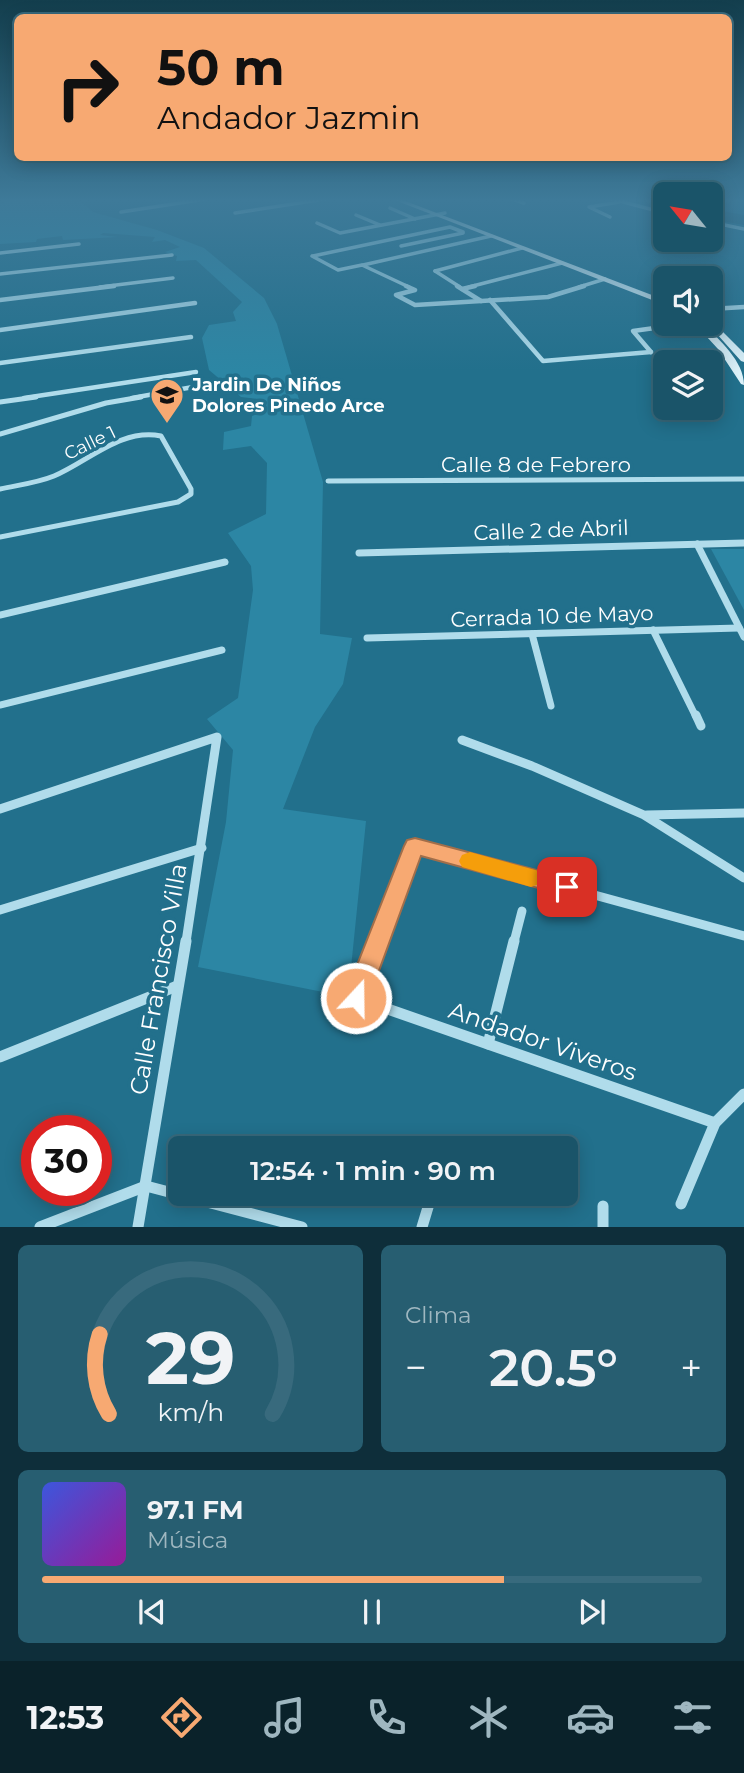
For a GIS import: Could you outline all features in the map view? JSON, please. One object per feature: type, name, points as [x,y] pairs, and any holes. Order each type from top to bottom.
[{"type":"main road","points":[[544,256],[653,298]]},
{"type":"main road","points":[[556,256],[653,292]]},
{"type":"main road","points":[[710,336],[731,360],[744,382]]},
{"type":"main road","points":[[723,336],[744,359]]},
{"type":"street","points":[[0,274],[161,256]]},
{"type":"street","points":[[313,256],[338,270],[401,256]]},
{"type":"street","points":[[482,301],[435,271],[491,256]]},
{"type":"street","points":[[462,289],[562,263]]},
{"type":"street","points":[[362,265],[415,290],[396,295],[415,305],[548,297],[605,279]]},
{"type":"street","points":[[0,300],[173,278]]},
{"type":"street","points":[[490,300],[543,361],[651,352],[633,331],[653,328]]},
{"type":"street","points":[[0,330],[195,303]]},
{"type":"street","points":[[723,308],[744,307]]},
{"type":"street","points":[[0,363],[191,337]]},
{"type":"street","points":[[731,360],[744,359]]},
{"type":"street","points":[[0,402],[196,372]]},
{"type":"street","points":[[0,435],[106,403],[193,387]]},
{"type":"street","name":"Calle 1","points":[[0,489],[57,475],[109,446],[144,434],[161,436],[191,489],[191,494],[178,502],[0,537]]},
{"type":"street","name":"Calle 8 de Febrero","points":[[328,481],[744,479]]},
{"type":"street","name":"Calle 2 de Abril","points":[[359,553],[744,543]]},
{"type":"street","points":[[697,544],[744,637]]},
{"type":"street","points":[[0,615],[225,562]]},
{"type":"street","name":"Cerrada 10 de Mayo","points":[[367,638],[739,628]]},
{"type":"street","points":[[653,630],[701,726]]},
{"type":"street","points":[[532,634],[551,706]]},
{"type":"street","points":[[0,705],[222,650]]},
{"type":"street","name":"Calle Francisco Villa","points":[[0,808],[217,737],[202,848],[138,1227]]},
{"type":"street","points":[[462,740],[532,766],[644,815],[744,878]]},
{"type":"street","points":[[644,815],[744,813]]},
{"type":"street","name":"Andador Viveros","points":[[715,1123],[356,998],[415,846],[744,936]]},
{"type":"street","points":[[0,910],[202,848]]},
{"type":"street","points":[[488,1044],[522,911]]},
{"type":"street","points":[[0,1057],[177,986]]},
{"type":"street","points":[[681,1204],[715,1123],[744,1094]]},
{"type":"street","points":[[40,1227],[146,1186],[302,1227]]},
{"type":"street","points":[[422,1227],[428,1206]]},
{"type":"street","points":[[603,1206],[603,1227]]},
{"type":"shaded area","points":[[177,256],[214,256],[264,298],[277,324],[323,482],[320,634],[352,638],[343,684],[315,727],[283,809],[366,821],[348,997],[198,967],[226,822],[233,750],[207,719],[238,698],[253,590],[251,566],[228,533],[266,514],[267,463],[251,446],[223,450],[224,432],[251,426],[252,416],[262,412],[259,399],[241,397],[209,370],[202,338],[209,325],[236,321],[233,312],[242,302],[196,260],[176,261]]},
{"type":"shaded area","points":[[711,549],[744,549],[744,610]]},
{"type":"slow traffic","points":[[470,861],[531,878]]},
{"type":"place","name":"Jardin De Niños Dolores Pinedo Arce","points":[[167,425]]},
{"type":"route","points":[[356,998],[415,846],[567,887]]}]
